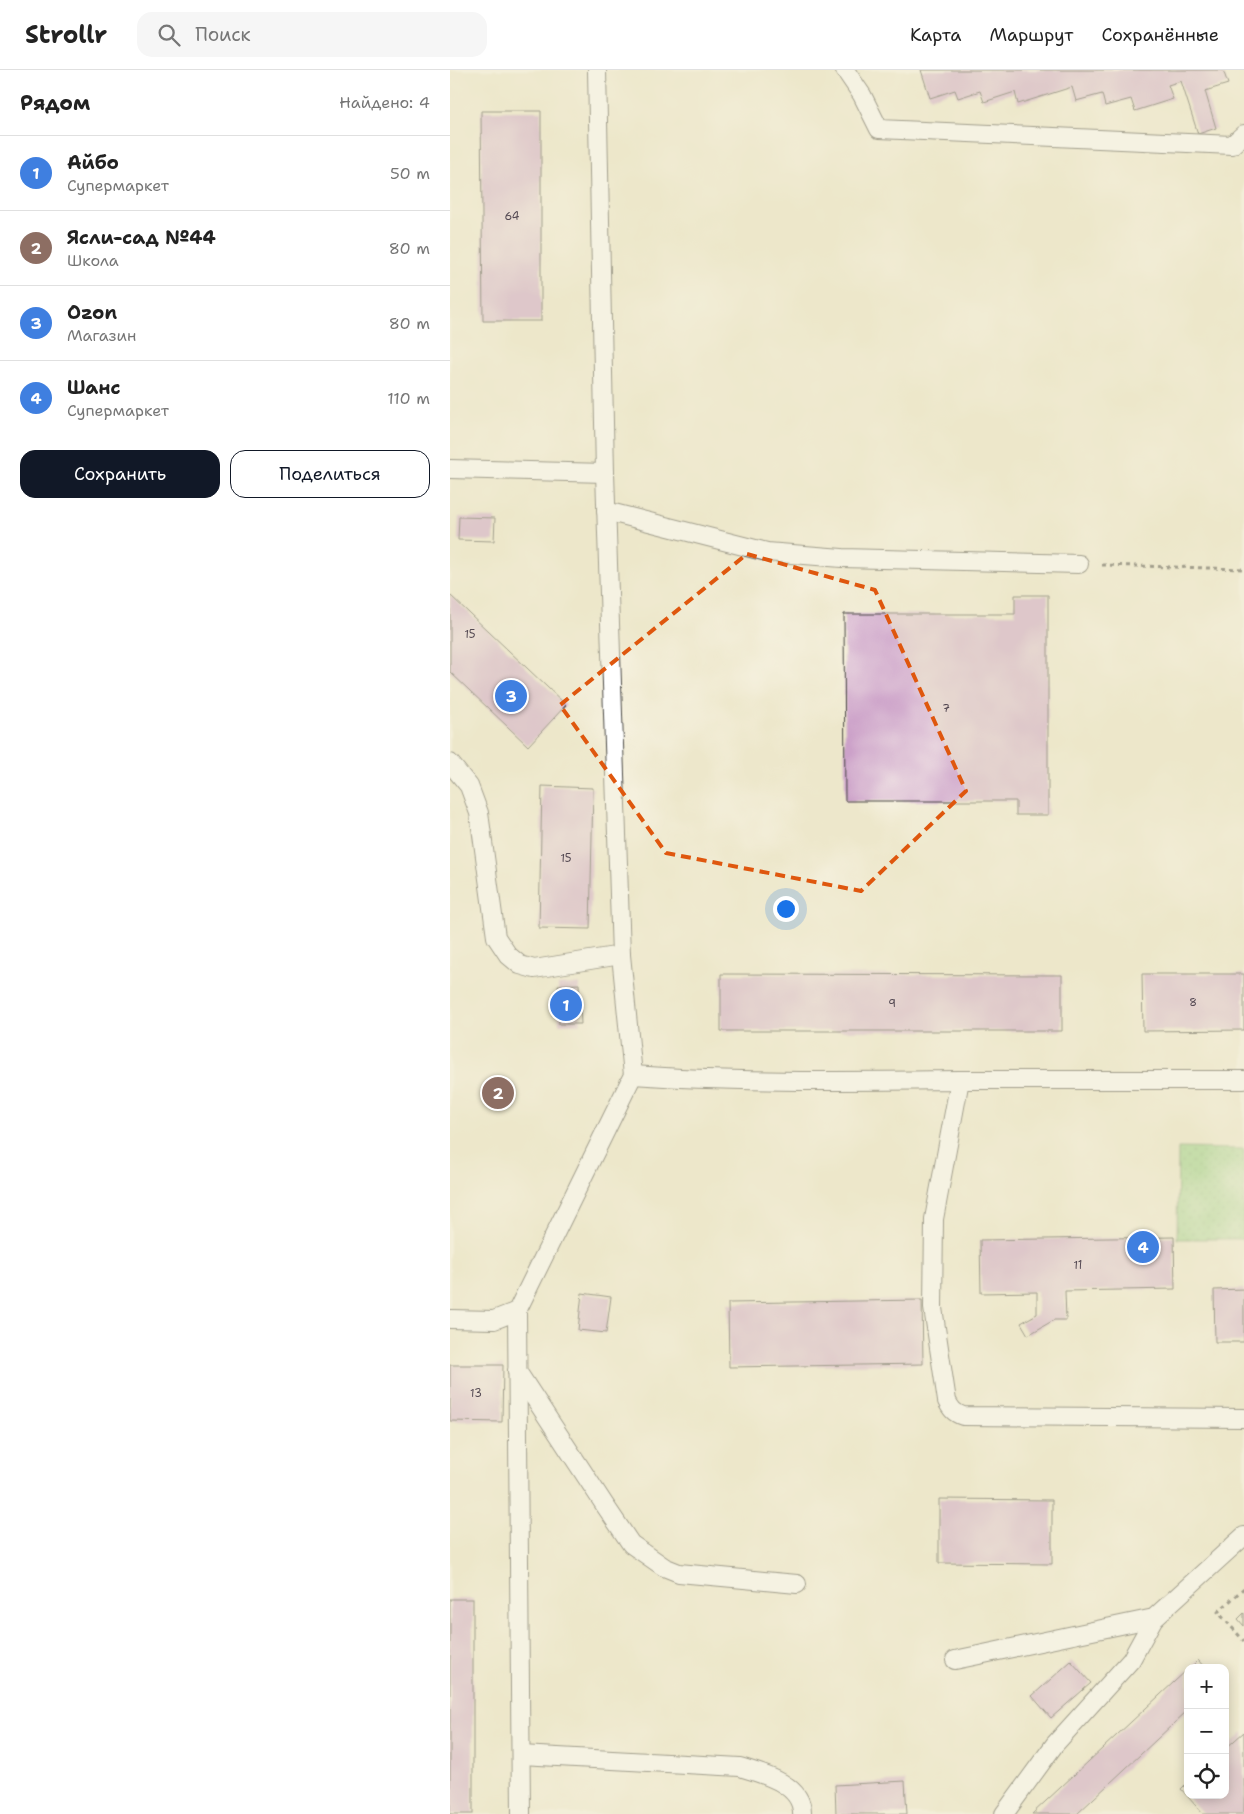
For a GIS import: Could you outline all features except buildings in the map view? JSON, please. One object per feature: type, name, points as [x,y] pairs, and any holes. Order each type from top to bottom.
[{"type":"lane","points":[[521,1814],[516,1311],[632,1075],[621,954],[604,473],[597,70]]},
{"type":"lane","points":[[845,70],[862,96],[879,129],[1232,145],[1244,134]]},
{"type":"lane","points":[[450,469],[604,473]]},
{"type":"lane","points":[[606,511],[767,552],[842,558],[1079,564]]},
{"type":"lane","points":[[450,763],[469,786],[479,813],[496,936],[508,955],[520,965],[534,969],[621,954]]},
{"type":"lane","points":[[632,1075],[800,1082],[1244,1080]]},
{"type":"lane","points":[[960,1080],[934,1219],[934,1308],[947,1401],[950,1408],[956,1414],[963,1416],[1244,1418]]},
{"type":"lane","points":[[450,1320],[494,1320],[516,1311]]},
{"type":"lane","points":[[517,1371],[632,1544],[648,1557],[664,1567],[679,1573],[796,1584]]},
{"type":"lane","points":[[1004,1814],[1055,1744],[1131,1660],[1154,1618],[1244,1536]]},
{"type":"lane","points":[[955,1660],[1154,1618]]},
{"type":"lane","points":[[521,1755],[740,1767],[769,1776],[790,1789],[802,1806],[802,1814]]},
{"type":"path","points":[[1079,564],[1244,569]]},
{"type":"path","points":[[1244,1588],[1218,1612],[1244,1641]]},
{"type":"highlighted area","points":[[747,554],[875,590],[966,791],[861,891],[666,853],[560,705]]},
{"type":"green space","points":[[1178,1148],[1244,1149],[1244,1239],[1177,1239]]},
{"type":"place","name":"Ozon","points":[[511,696]]},
{"type":"place","name":"Айбо","points":[[566,1005]]},
{"type":"place","name":"Ясли-сад №44","points":[[498,1093]]},
{"type":"place","name":"Шанс","points":[[1143,1247]]}]
